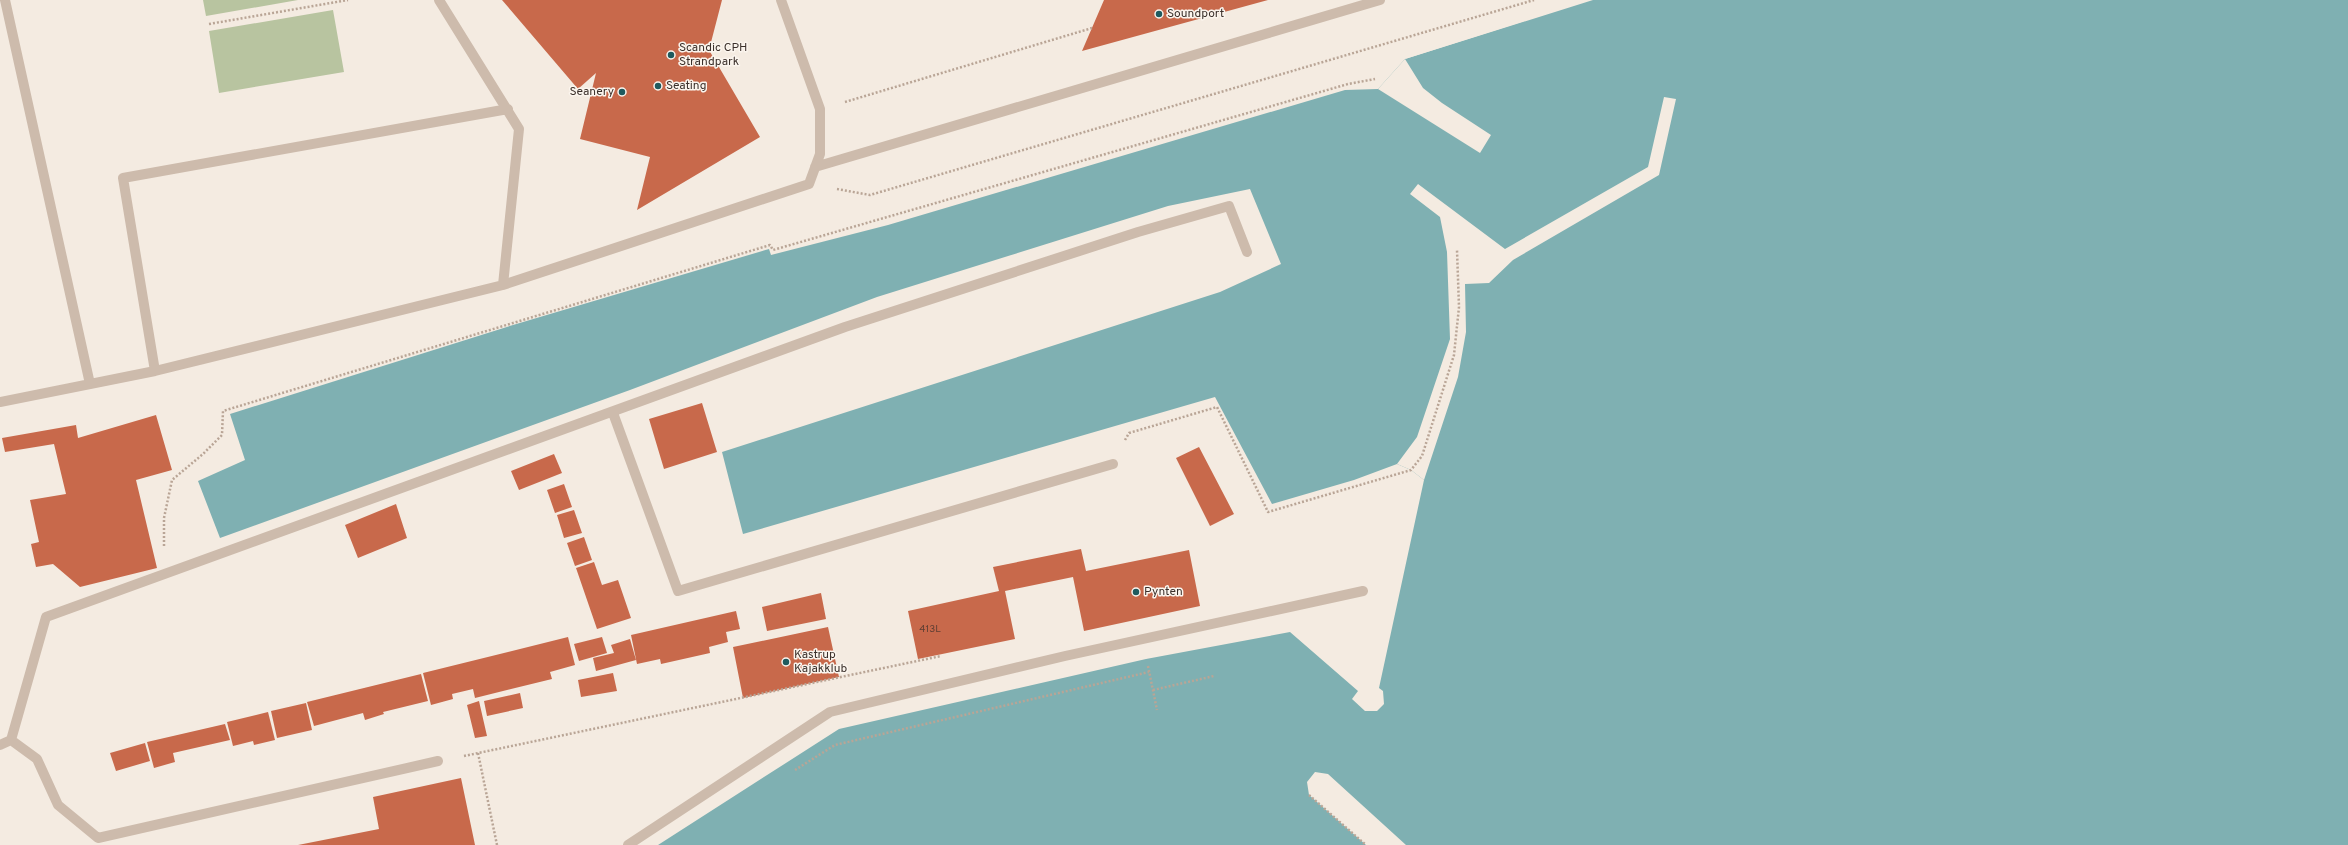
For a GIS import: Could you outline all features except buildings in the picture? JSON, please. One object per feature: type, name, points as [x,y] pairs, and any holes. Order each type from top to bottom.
[{"type":"lane","points":[[5,0],[90,384]]},
{"type":"lane","points":[[439,0],[519,129],[503,285]]},
{"type":"lane","points":[[0,402],[155,371],[503,285],[809,184],[820,154],[820,109],[781,0]]},
{"type":"lane","points":[[815,166],[1380,0]]},
{"type":"lane","points":[[155,371],[123,178],[508,109]]},
{"type":"lane","points":[[0,745],[11,740],[46,617],[845,328],[1138,232],[1230,206],[1247,252]]},
{"type":"lane","points":[[613,413],[678,591],[1113,464]]},
{"type":"lane","points":[[628,845],[830,712],[1065,656],[1363,592]]},
{"type":"lane","points":[[11,740],[37,759],[58,805],[98,838],[438,761]]},
{"type":"path","points":[[209,24],[348,0]]},
{"type":"path","points":[[809,184],[870,195],[1534,0]]},
{"type":"path","points":[[820,109],[1092,28]]},
{"type":"path","points":[[164,574],[164,518],[172,480],[203,454],[222,434],[223,411],[770,245],[773,250],[1348,84],[1375,79]]},
{"type":"path","points":[[1113,464],[1129,433],[1217,407],[1268,512],[1411,470],[1422,456],[1454,355],[1459,307],[1457,250]]},
{"type":"path","points":[[438,761],[944,655]]},
{"type":"path","points":[[1146,659],[1157,710]]},
{"type":"path","points":[[790,773],[834,745],[1149,672]]},
{"type":"path","points":[[1153,690],[1214,676]]},
{"type":"path","points":[[478,753],[498,845]]},
{"type":"path","points":[[1309,795],[1366,845]]},
{"type":"green space","points":[[203,0],[298,0],[206,16]]},
{"type":"green space","points":[[333,10],[344,72],[219,93],[209,31]]},
{"type":"water","points":[[1590,0],[2348,0],[2348,845],[1406,845],[1328,774],[1315,772],[1307,782],[1309,795],[1366,845],[658,845],[839,729],[1146,659],[1290,632],[1358,691],[1352,699],[1365,711],[1377,711],[1384,704],[1383,691],[1379,688],[1424,480],[1411,470],[1397,464],[1354,480],[1272,504],[1215,397],[743,534],[722,452],[1220,292],[1281,264],[1250,189],[1168,206],[877,297],[630,390],[220,538],[198,481],[245,460],[230,414],[513,325],[769,249],[771,255],[888,225],[1345,90],[1378,89],[1405,59]]},
{"type":"pier","points":[[1583,0],[1593,0],[1405,59],[1409,55],[1514,20]]},
{"type":"pier","points":[[1405,59],[1423,88],[1442,103],[1491,135],[1480,153],[1378,89]]},
{"type":"pier","points":[[1664,97],[1676,99],[1659,175],[1513,260],[1489,283],[1465,284],[1466,332],[1458,377],[1424,480],[1411,470],[1397,464],[1417,437],[1450,339],[1447,252],[1440,217],[1410,194],[1418,184],[1505,249],[1648,167]]},
{"type":"place","name":"Soundport","points":[[1159,14]]},
{"type":"place","name":"Scandic CPH Strandpark","points":[[671,55]]},
{"type":"place","name":"Seating","points":[[658,86]]},
{"type":"place","name":"Seanery","points":[[622,92]]},
{"type":"place","name":"Pynten","points":[[1136,592]]},
{"type":"place","name":"Kastrup Kajakklub","points":[[786,662]]}]
